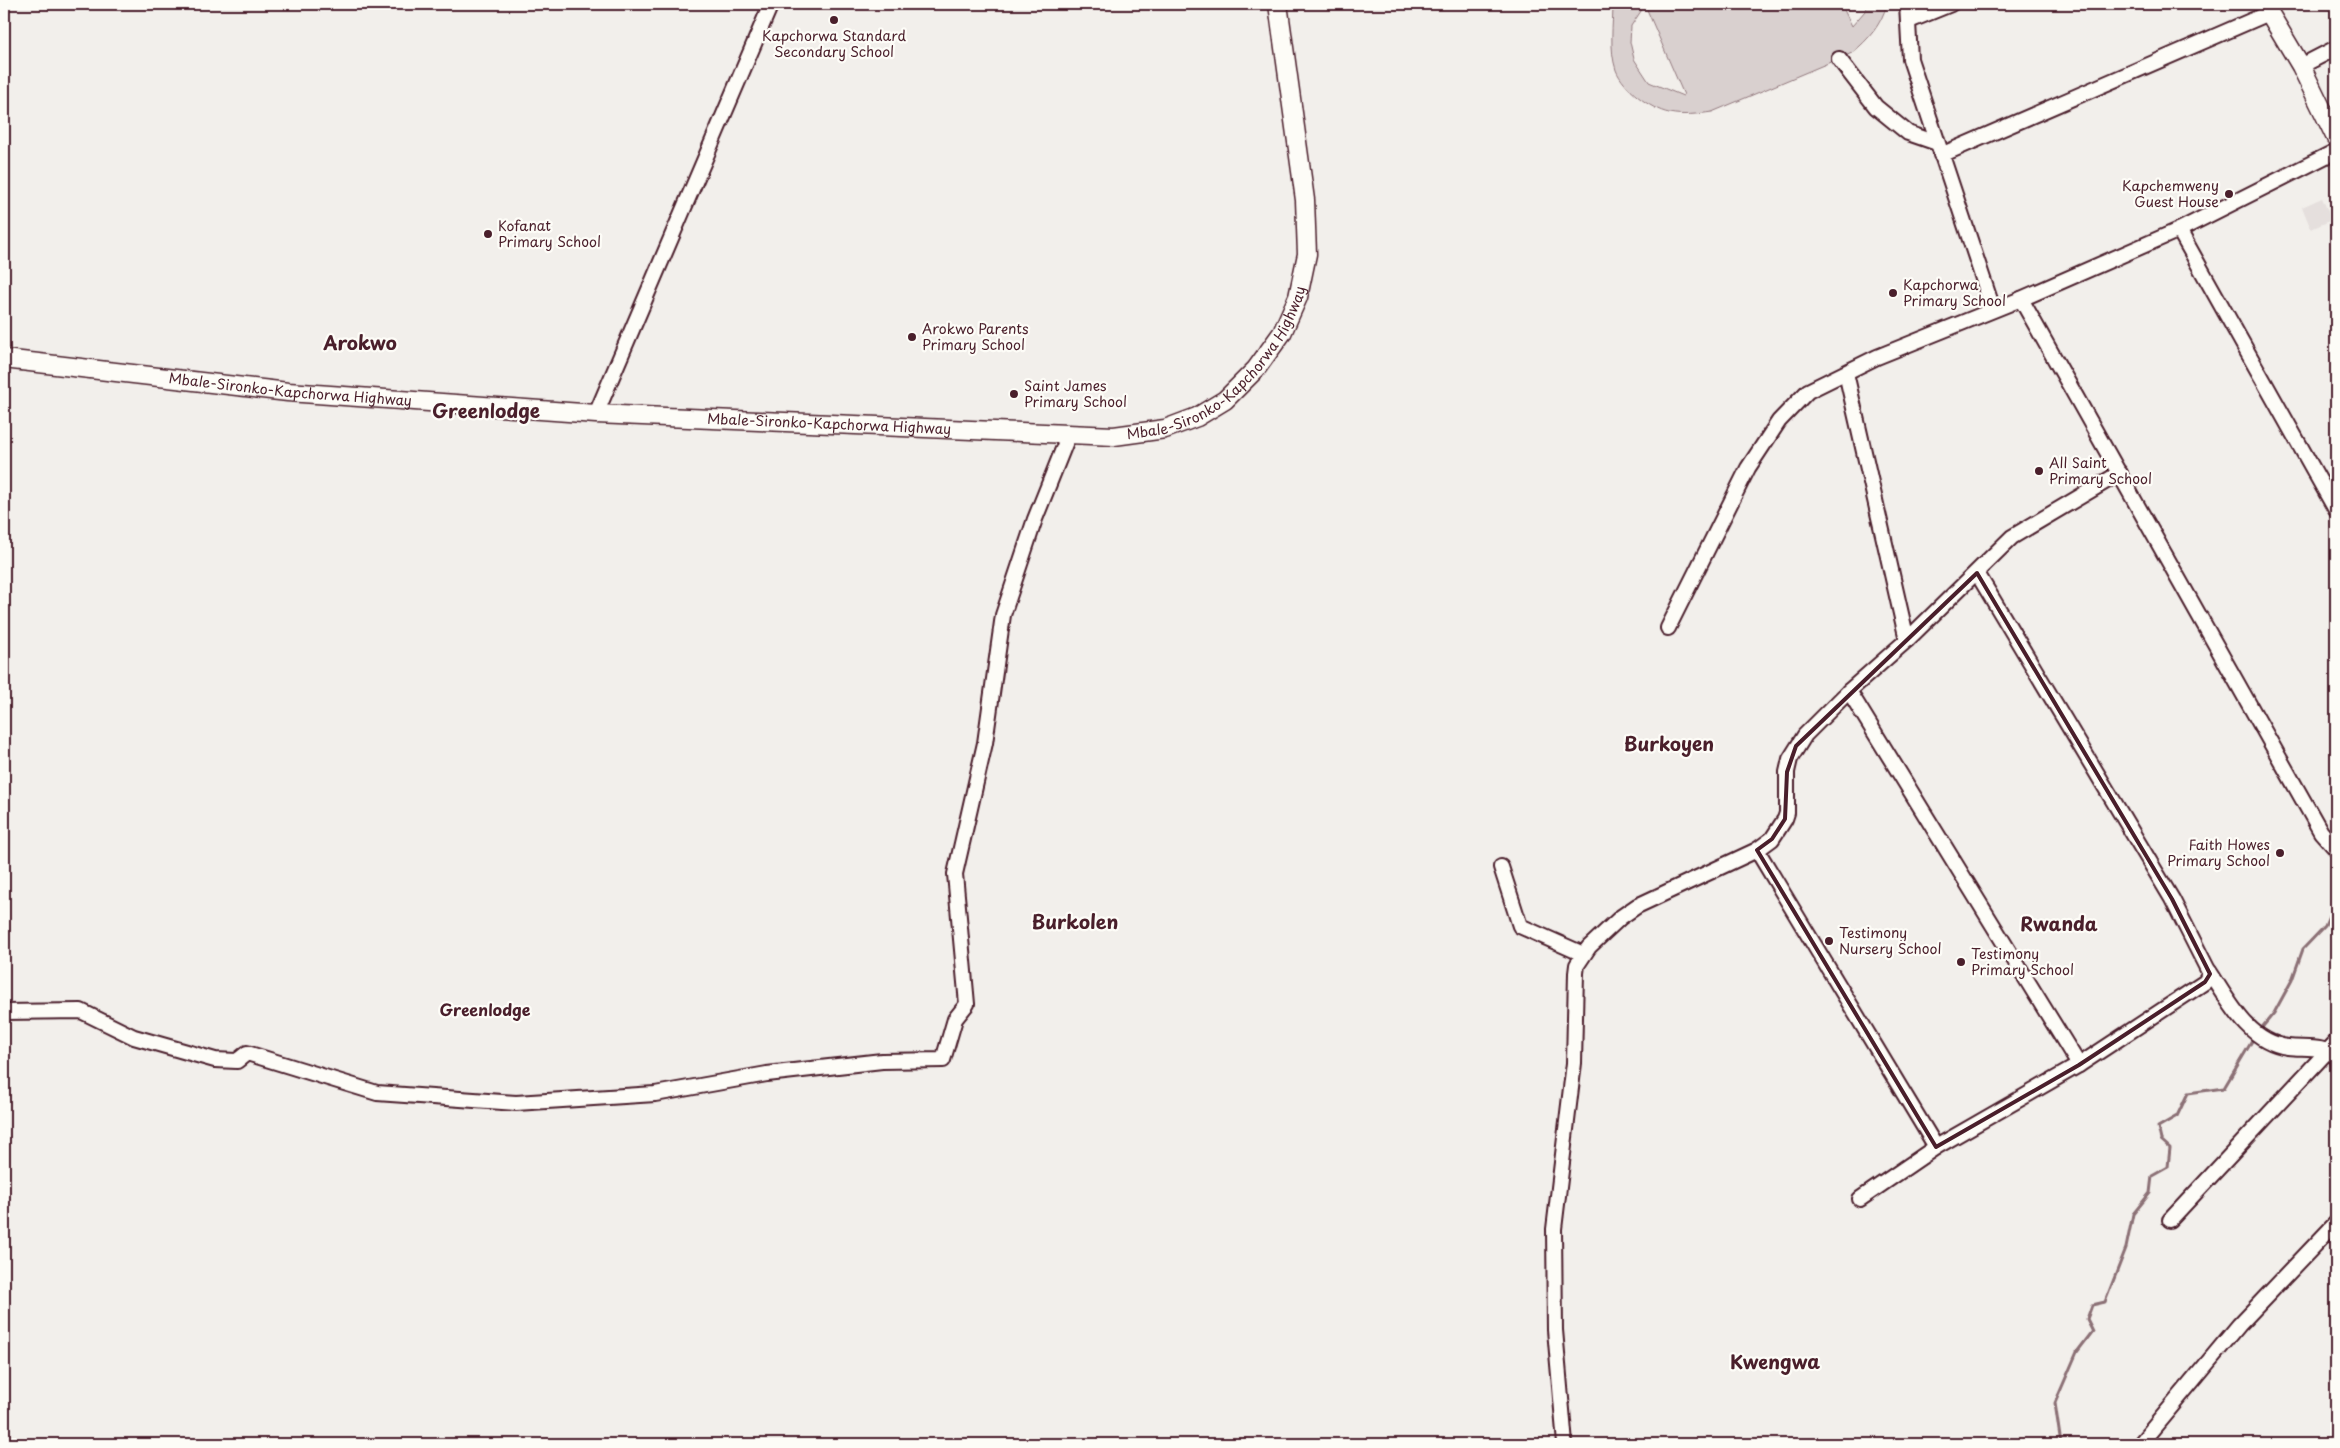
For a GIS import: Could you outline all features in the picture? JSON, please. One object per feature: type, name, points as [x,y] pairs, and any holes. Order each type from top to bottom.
[{"type":"main road","name":"Mbale-Sironko-Kapchorwa Highway","points":[[4,359],[288,392],[596,414],[1068,434],[1131,435],[1165,428],[1197,417],[1225,400],[1256,369],[1282,333],[1298,297],[1307,254],[1305,200],[1278,4]]},
{"type":"main road","points":[[2266,8],[2301,66],[2336,138]]},
{"type":"street","points":[[596,414],[771,4]]},
{"type":"street","points":[[1907,4],[1910,58],[1993,309]]},
{"type":"street","points":[[1909,22],[1951,4]]},
{"type":"street","points":[[1939,149],[2266,8]]},
{"type":"street","points":[[2301,66],[2336,48]]},
{"type":"street","points":[[1839,58],[1876,107],[1908,132],[1939,149]]},
{"type":"street","points":[[1668,628],[1748,468],[1778,421],[1808,391],[1877,357],[2022,299],[2179,230],[2336,151]]},
{"type":"street","points":[[2179,230],[2336,510]]},
{"type":"street","points":[[2022,299],[2321,832],[2336,849]]},
{"type":"street","points":[[1846,373],[1908,640]]},
{"type":"street","points":[[4,1012],[81,1011],[134,1037],[215,1060],[237,1062],[247,1054],[377,1093],[516,1103],[655,1094],[766,1074],[882,1061],[943,1060],[955,1019],[967,1004],[955,874],[985,743],[1003,615],[1035,519],[1068,434]]},
{"type":"street","points":[[1565,1444],[1555,1330],[1554,1228],[1574,1063],[1576,973],[1583,954],[1603,933],[1637,906],[1757,850],[1772,839],[1787,813],[1787,772],[1796,746],[1849,691],[1908,640],[2022,530],[2120,473]]},
{"type":"street","points":[[1977,574],[2172,899],[2210,971],[2242,1021],[2263,1038],[2286,1047],[2334,1050]]},
{"type":"street","points":[[1849,691],[2079,1065]]},
{"type":"street","points":[[1757,850],[1936,1147]]},
{"type":"street","points":[[1502,867],[1520,926],[1583,954]]},
{"type":"street","points":[[1860,1199],[1936,1147],[2079,1065],[2205,982],[2209,977],[2210,971]]},
{"type":"street","points":[[2170,1220],[2334,1050]]},
{"type":"street","points":[[2140,1444],[2239,1326],[2336,1223]]},
{"type":"highlighted area","points":[[1977,573],[2172,899],[2210,974],[2205,982],[2079,1065],[1936,1147],[1757,850],[1772,839],[1785,819],[1787,772],[1796,746]]},
{"type":"shaded area","points":[[1613,4],[1841,4],[1852,26],[1865,11],[1867,4],[1887,4],[1874,31],[1852,53],[1712,112],[1680,114],[1669,113],[1654,107],[1638,97],[1620,77],[1614,62],[1612,45]],"holes":[[[1645,5],[1684,95],[1649,82],[1634,59],[1630,42],[1631,26]]]},
{"type":"shaded area","points":[[2322,198],[2332,220],[2311,229],[2302,207]]},
{"type":"waterway","points":[[2259,1031],[2274,1013],[2292,980],[2303,949],[2325,926],[2333,907],[2336,907]]},
{"type":"waterway","points":[[2061,1444],[2055,1403],[2077,1352],[2093,1331],[2087,1319],[2092,1305],[2105,1302],[2126,1248],[2133,1214],[2150,1193],[2152,1176],[2168,1167],[2170,1148],[2161,1140],[2158,1127],[2177,1116],[2188,1093],[2224,1088],[2255,1036]]},
{"type":"place","name":"Kapchorwa Standard Secondary School","points":[[834,20]]},
{"type":"place","name":"Kapchemweny Guest House","points":[[2229,194]]},
{"type":"place","name":"Kofanat Primary School","points":[[488,234]]},
{"type":"place","name":"Kapchorwa Primary School","points":[[1893,293]]},
{"type":"place","name":"Arokwo Parents Primary School","points":[[912,337]]},
{"type":"place","name":"Saint James Primary School","points":[[1014,394]]},
{"type":"place","name":"All Saint Primary School","points":[[2039,471]]},
{"type":"place","name":"Faith Howes Primary School","points":[[2280,853]]},
{"type":"place","name":"Testimony Nursery School","points":[[1829,941]]},
{"type":"place","name":"Testimony Primary School","points":[[1961,962]]},
{"type":"district","name":"Arokwo","points":[[360,343]]},
{"type":"district","name":"Greenlodge","points":[[486,411]]},
{"type":"district","name":"Burkoyen","points":[[1669,744]]},
{"type":"district","name":"Burkolen","points":[[1075,922]]},
{"type":"district","name":"Rwanda","points":[[2059,924]]},
{"type":"district","name":"Greenlodge","points":[[485,1010]]},
{"type":"district","name":"Kwengwa","points":[[1775,1362]]}]
